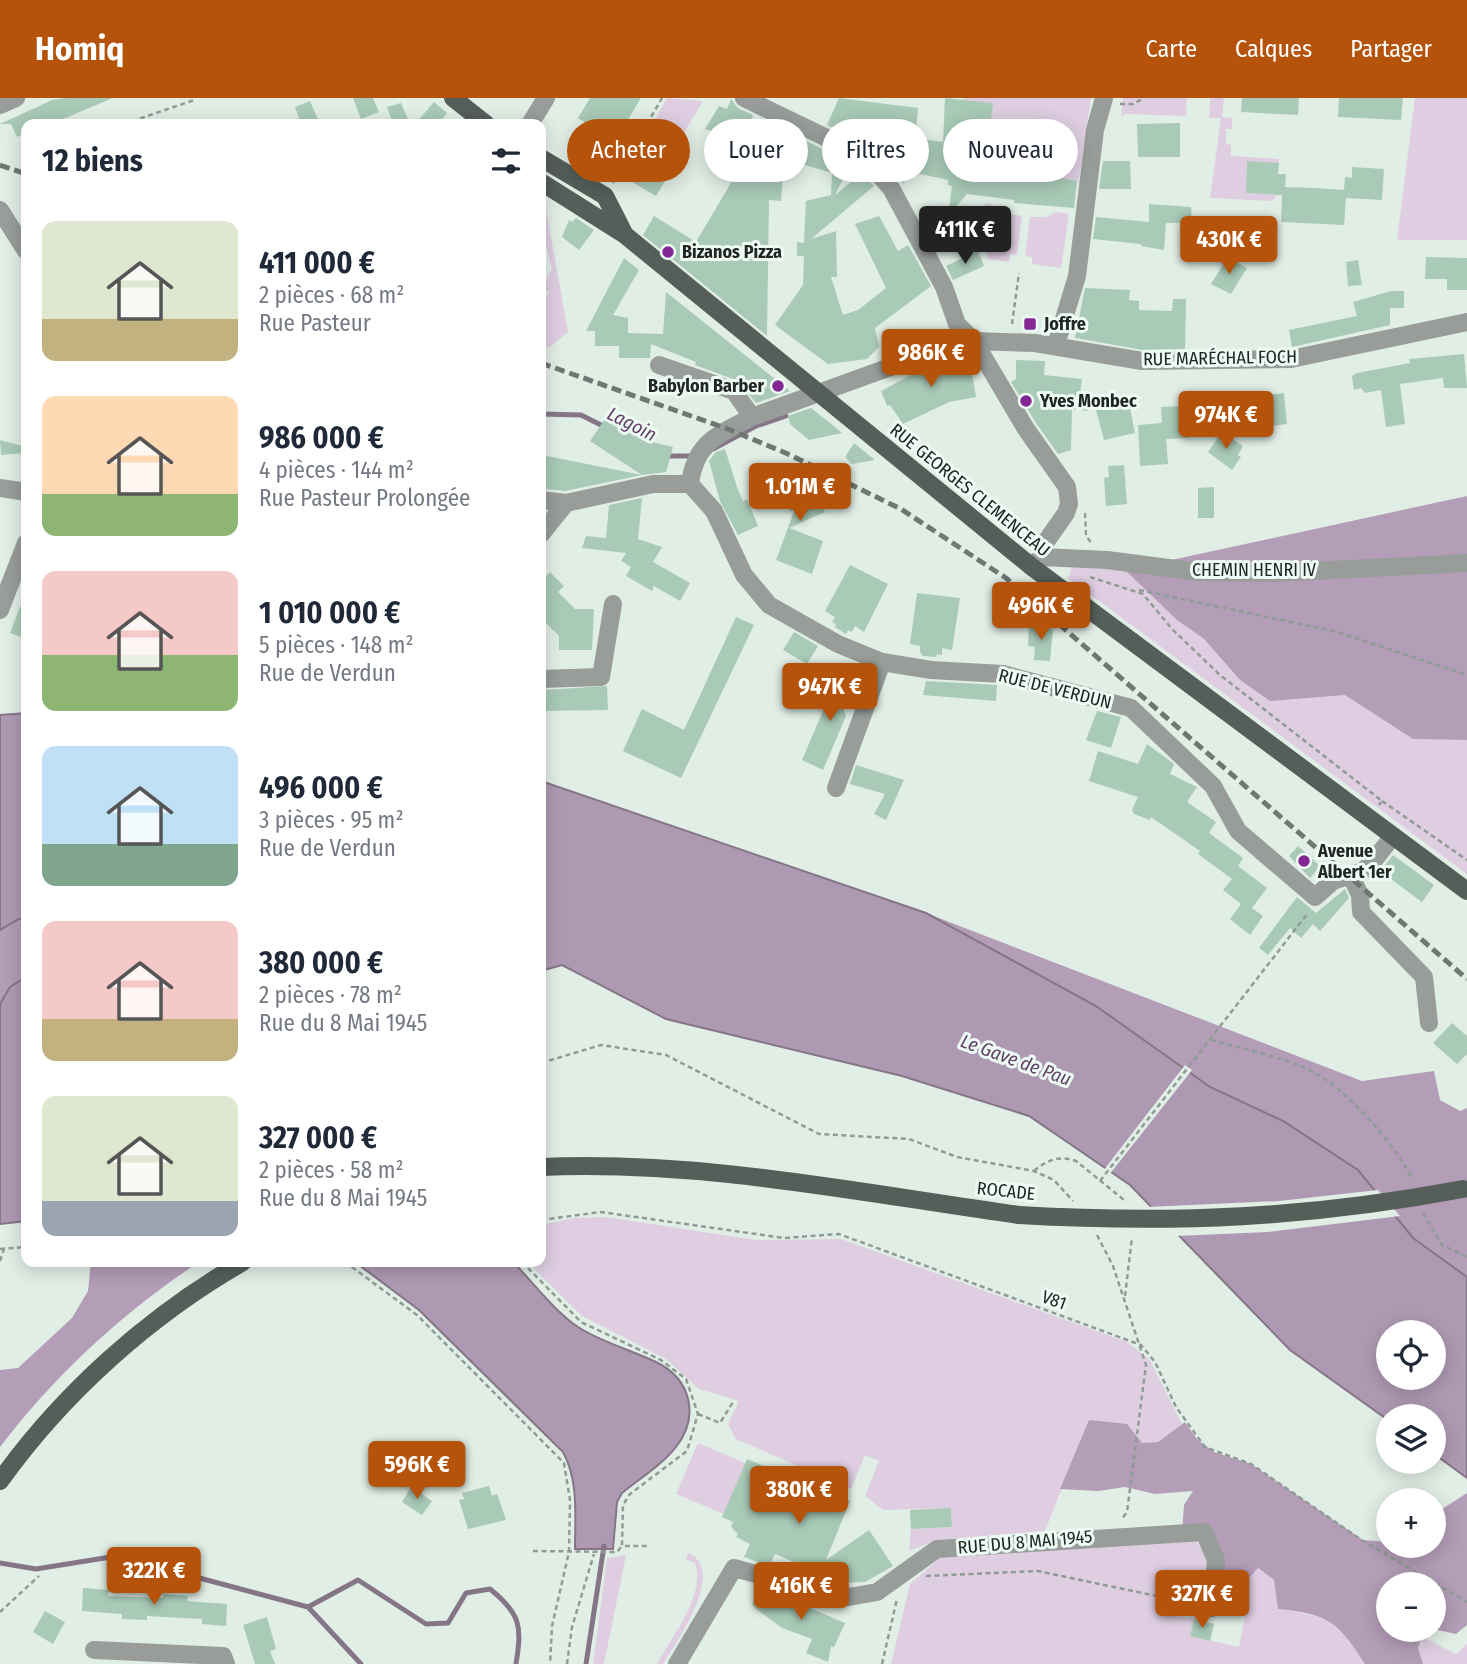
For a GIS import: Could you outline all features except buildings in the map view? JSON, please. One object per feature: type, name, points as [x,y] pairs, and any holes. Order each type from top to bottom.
[{"type":"main road","points":[[453,98],[480,119]]},
{"type":"main road","points":[[546,161],[605,196],[625,235]]},
{"type":"main road","points":[[546,185],[625,235]]},
{"type":"main road","name":"RUE GEORGES CLEMENCEAU","points":[[625,235],[816,393],[1039,556],[1066,593],[1370,820]]},
{"type":"main road","points":[[1370,820],[1467,891]]},
{"type":"main road","name":"ROCADE","points":[[546,1167],[661,1167],[1019,1215],[1104,1220],[1223,1220],[1364,1206],[1465,1188]]},
{"type":"main road","points":[[0,1481],[52,1418],[101,1367],[148,1326],[207,1282],[234,1267]]},
{"type":"street","points":[[0,105],[16,98]]},
{"type":"street","points":[[533,119],[545,98]]},
{"type":"street","points":[[744,98],[860,154],[891,188],[944,287],[957,324],[974,341],[1026,429],[1067,487],[1069,504],[1066,513],[1039,556]]},
{"type":"street","points":[[1056,345],[1077,276],[1095,130],[1112,101]]},
{"type":"street","points":[[0,210],[21,243]]},
{"type":"street","name":"RUE MARÉCHAL FOCH","points":[[690,484],[692,464],[705,443],[752,417],[954,344],[1010,341],[1056,345],[1097,355],[1142,361],[1291,359],[1467,322]]},
{"type":"street","points":[[659,365],[734,391],[752,417]]},
{"type":"street","points":[[546,501],[566,503],[653,484],[690,484]]},
{"type":"street","name":"RUE DE VERDUN","points":[[690,484],[714,511],[744,575],[769,605],[838,644],[882,662],[931,670],[1003,674],[1131,708],[1213,786],[1238,831],[1315,897]]},
{"type":"street","points":[[0,488],[21,491]]},
{"type":"street","points":[[546,528],[566,503]]},
{"type":"street","points":[[0,610],[21,556]]},
{"type":"street","name":"CHEMIN HENRI IV","points":[[1039,556],[1107,560],[1199,572],[1275,573],[1467,562]]},
{"type":"street","points":[[546,679],[601,677],[613,604]]},
{"type":"street","points":[[836,788],[882,662]]},
{"type":"street","points":[[1315,897],[1333,881],[1351,876],[1371,864],[1393,836]]},
{"type":"street","points":[[1351,876],[1360,895],[1361,912],[1424,977],[1429,1023]]},
{"type":"street","name":"RUE DU 8 MAI 1945","points":[[677,1664],[734,1568],[843,1598],[877,1592],[937,1549],[1204,1532],[1216,1560],[1212,1608]]},
{"type":"street","points":[[94,1650],[223,1656],[226,1664]]},
{"type":"path","points":[[605,196],[662,98]]},
{"type":"path","points":[[1112,101],[1133,104],[1142,99]]},
{"type":"path","points":[[139,119],[194,100]]},
{"type":"path","points":[[920,242],[942,229],[955,246],[965,251],[975,250]]},
{"type":"path","points":[[1010,341],[1019,273]]},
{"type":"path","points":[[1086,507],[1086,535],[1107,560]]},
{"type":"path","points":[[987,510],[1007,516],[1039,556]]},
{"type":"path","points":[[1116,583],[1338,632],[1467,675]]},
{"type":"path","points":[[1134,589],[1154,604],[1172,629],[1220,675],[1382,801],[1467,860]]},
{"type":"path","points":[[1370,820],[1382,801]]},
{"type":"path","points":[[1100,1181],[1211,1040],[1312,906],[1315,897]]},
{"type":"path","points":[[1211,1040],[1297,1064],[1321,1076],[1370,1120],[1404,1164],[1416,1189]]},
{"type":"path","points":[[546,1062],[601,1045],[666,1055],[819,1134],[909,1139],[957,1157],[1034,1171],[1054,1180],[1080,1210]]},
{"type":"path","points":[[1034,1171],[1051,1160],[1068,1158],[1076,1161],[1125,1201],[1129,1208]]},
{"type":"path","points":[[1422,1210],[1425,1220],[1442,1245],[1467,1257]]},
{"type":"path","name":"V81","points":[[546,1219],[601,1212],[784,1238],[839,1234],[1141,1345]]},
{"type":"path","points":[[1092,1227],[1113,1266],[1146,1365],[1127,1512],[1109,1536]]},
{"type":"path","points":[[1124,1297],[1132,1234]]},
{"type":"path","points":[[0,1261],[2,1249],[21,1247]]},
{"type":"path","points":[[352,1267],[416,1315],[559,1455],[564,1464],[570,1500],[569,1552],[552,1626],[550,1664]]},
{"type":"path","points":[[527,1267],[581,1322],[661,1360],[686,1380],[698,1413],[687,1451],[630,1494],[623,1505],[622,1546],[617,1552],[594,1554],[533,1550]]},
{"type":"path","points":[[1141,1345],[1155,1362],[1176,1406],[1205,1447],[1251,1464],[1363,1541],[1467,1602]]},
{"type":"path","points":[[698,1413],[720,1423],[733,1402]]},
{"type":"path","points":[[622,1546],[649,1546]]},
{"type":"path","points":[[567,1664],[572,1627],[594,1554]]},
{"type":"path","points":[[911,1568],[930,1578],[1038,1571],[1212,1608]]},
{"type":"path","points":[[0,1612],[39,1576]]},
{"type":"path","points":[[883,1664],[897,1600],[889,1583]]},
{"type":"shaded area","points":[[667,98],[703,101],[690,123],[690,119],[655,119]]},
{"type":"shaded area","points":[[964,98],[1091,98],[1078,187],[1078,119],[962,119]]},
{"type":"shaded area","points":[[1123,98],[1187,98],[1186,116],[1126,114],[1121,117]]},
{"type":"shaded area","points":[[1210,98],[1224,98],[1222,117],[1232,118],[1232,129],[1226,129],[1226,144],[1231,145],[1231,156],[1279,159],[1279,163],[1247,162],[1246,193],[1277,195],[1272,201],[1210,198],[1221,118],[1209,118]]},
{"type":"shaded area","points":[[1415,98],[1467,98],[1467,240],[1397,240]]},
{"type":"shaded area","points":[[985,203],[1022,216],[1017,255],[1010,254],[1009,262],[988,259],[986,248],[990,240],[983,234]]},
{"type":"shaded area","points":[[546,209],[568,332],[549,348],[546,347],[546,299],[549,292],[546,290],[546,280],[552,269],[546,245]]},
{"type":"shaded area","points":[[1057,212],[1069,214],[1061,268],[1032,264],[1032,257],[1025,256],[1030,217],[1046,217]]},
{"type":"shaded area","points":[[1467,496],[1467,740],[1413,739],[1345,695],[1270,701],[1240,680],[1204,639],[1177,620],[1125,570]]},
{"type":"shaded area","points":[[1072,567],[1125,570],[1177,620],[1204,639],[1240,680],[1270,701],[1345,694],[1413,739],[1467,740],[1467,874],[1068,578]]},
{"type":"shaded area","points":[[926,913],[1362,1081],[1434,1071],[1440,1100],[1460,1111],[1467,1108],[1467,1277],[1413,1238],[1358,1170],[1283,1121],[1210,1087],[1158,1050]]},
{"type":"shaded area","points":[[21,919],[21,980],[10,987],[0,1004],[0,930]]},
{"type":"shaded area","points":[[606,1217],[756,1240],[841,1239],[1127,1342],[1150,1360],[1182,1424],[1158,1442],[1142,1443],[1089,1420],[1045,1531],[937,1540],[909,1551],[911,1529],[952,1527],[951,1508],[883,1510],[865,1496],[879,1461],[865,1455],[851,1489],[736,1439],[728,1424],[739,1401],[699,1389],[666,1359],[582,1316],[532,1267],[546,1267],[546,1224],[573,1218]]},
{"type":"shaded area","points":[[90,1267],[192,1267],[143,1302],[92,1346],[44,1394],[0,1447],[0,1370],[18,1368],[72,1318],[88,1291]]},
{"type":"shaded area","points":[[1089,1420],[1127,1424],[1142,1443],[1158,1442],[1185,1422],[1197,1439],[1214,1452],[1251,1464],[1363,1540],[1376,1541],[1376,1558],[1446,1558],[1446,1507],[1467,1493],[1467,1625],[1456,1634],[1446,1632],[1446,1572],[1376,1572],[1376,1642],[1420,1642],[1418,1648],[1423,1664],[1365,1664],[1347,1638],[1330,1623],[1309,1614],[1278,1609],[1274,1580],[1258,1568],[1241,1587],[1214,1580],[1204,1532],[1182,1533],[1184,1505],[1193,1491],[1155,1494],[1125,1487],[1098,1491],[1060,1489]]},
{"type":"shaded area","points":[[698,1443],[745,1463],[724,1514],[676,1494]]},
{"type":"shaded area","points":[[1195,1540],[1210,1560],[1206,1589],[1197,1595],[1182,1594],[1178,1616],[1194,1619],[1190,1636],[1239,1647],[1247,1605],[1222,1599],[1219,1581],[1257,1568],[1274,1580],[1278,1609],[1309,1614],[1330,1623],[1347,1639],[1365,1664],[891,1664],[910,1584],[942,1556]]},
{"type":"shaded area","points":[[688,1553],[699,1561],[703,1574],[701,1589],[696,1606],[679,1639],[663,1664],[657,1664],[686,1615],[696,1588],[695,1563],[686,1559]]},
{"type":"shaded area","points":[[626,1555],[604,1664],[593,1664],[607,1558]]},
{"type":"shaded area","points":[[1420,1642],[1433,1642],[1456,1654],[1467,1644],[1467,1664],[1423,1664],[1418,1648]]},
{"type":"water","points":[[21,713],[21,919],[0,930],[0,715]]},
{"type":"water","name":"Le Gave de Pau","points":[[546,783],[926,913],[1096,1006],[1210,1087],[1283,1121],[1358,1170],[1413,1238],[1467,1277],[1467,1478],[1446,1463],[1446,1404],[1376,1404],[1376,1411],[1290,1350],[1130,1185],[1029,1116],[902,1076],[666,1019],[562,965],[546,970]]},
{"type":"water","points":[[21,980],[21,1222],[0,1224],[0,1004],[10,987]]},
{"type":"water","points":[[362,1267],[518,1267],[552,1305],[578,1327],[656,1362],[677,1378],[688,1399],[688,1423],[676,1447],[664,1460],[622,1493],[617,1502],[613,1549],[575,1549],[574,1487],[563,1452],[419,1310]]},
{"type":"pier","points":[[1185,1065],[1192,1070],[1109,1175],[1103,1171]]},
{"type":"pier","points":[[1378,1190],[1400,1216],[1268,1232],[1176,1236],[1147,1207],[1279,1201]]},
{"type":"waterway","name":"Lagoin","points":[[546,414],[581,415],[607,428]]},
{"type":"waterway","name":"Lagoin","points":[[713,449],[756,426],[786,416]]},
{"type":"waterway","name":"Lagoin","points":[[666,456],[694,456]]},
{"type":"waterway","points":[[586,1664],[604,1546]]},
{"type":"waterway","points":[[0,1563],[36,1569],[117,1556],[308,1607],[361,1664]]},
{"type":"waterway","points":[[308,1607],[358,1580],[426,1624],[448,1623],[466,1593],[490,1589],[508,1606],[517,1622],[519,1640],[516,1664]]},
{"type":"railway","points":[[0,165],[21,172]]},
{"type":"railway","points":[[546,365],[728,429],[788,454],[901,509],[1006,578],[1467,979]]},
{"type":"place","name":"Bizanos Pizza","points":[[668,252]]},
{"type":"place","name":"Joffre","points":[[1030,324]]},
{"type":"place","name":"Babylon Barber","points":[[778,386]]},
{"type":"place","name":"Yves Monbec","points":[[1026,401]]},
{"type":"place","name":"Avenue Albert 1er","points":[[1304,861]]}]
